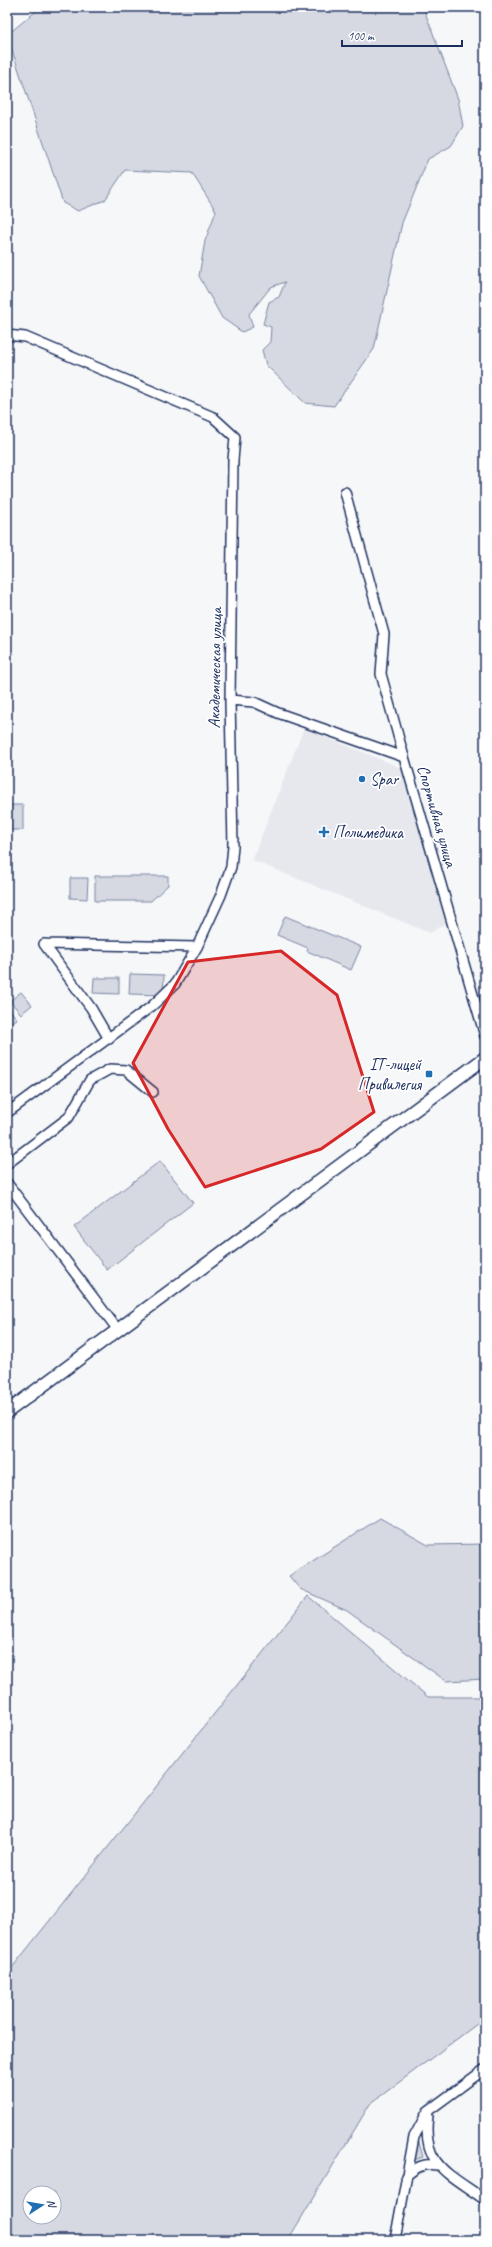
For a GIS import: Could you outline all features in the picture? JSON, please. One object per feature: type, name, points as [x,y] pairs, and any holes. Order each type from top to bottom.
[{"type":"street","name":"Академическая улица","points":[[7,335],[25,337],[213,417],[235,437],[230,700],[233,856],[221,895],[197,947],[175,984],[152,1006],[7,1113]]},
{"type":"street","points":[[345,492],[384,634],[381,674],[404,757]]},
{"type":"street","name":"Спортивная улица","points":[[230,700],[254,702],[278,713],[404,757],[485,1036]]},
{"type":"street","points":[[108,1039],[91,1008],[44,944],[197,947]]},
{"type":"street","points":[[7,1412],[485,1058]]},
{"type":"street","points":[[7,1164],[69,1117],[90,1080],[110,1069],[126,1070],[153,1092]]},
{"type":"street","points":[[7,1183],[118,1330]]},
{"type":"street","points":[[395,2240],[414,2137],[428,2111],[485,2069]]},
{"type":"street","points":[[428,2111],[425,2133],[431,2156],[438,2165],[485,2200]]},
{"type":"street","points":[[406,2176],[416,2167],[423,2165],[438,2165]]},
{"type":"highlighted area","points":[[281,951],[337,995],[374,1112],[321,1149],[205,1187],[168,1129],[133,1063],[188,962]]},
{"type":"shaded area","points":[[41,7],[423,7],[458,99],[463,126],[451,146],[428,159],[402,223],[374,349],[334,406],[305,403],[266,365],[262,350],[270,342],[271,327],[263,324],[269,302],[279,297],[285,282],[271,287],[249,314],[253,327],[242,332],[222,318],[199,276],[205,241],[216,211],[192,173],[125,170],[105,200],[78,211],[63,203],[7,35]]},
{"type":"shaded area","points":[[304,728],[404,769],[446,923],[430,933],[252,860]]},
{"type":"shaded area","points":[[7,805],[23,805],[23,830],[7,830]]},
{"type":"shaded area","points":[[95,876],[168,876],[168,885],[151,901],[95,901]]},
{"type":"shaded area","points":[[70,878],[88,878],[87,899],[70,898]]},
{"type":"shaded area","points":[[285,916],[361,947],[351,970],[307,951],[308,948],[277,935]]},
{"type":"shaded area","points":[[130,974],[164,975],[163,995],[129,994]]},
{"type":"shaded area","points":[[94,978],[119,978],[119,994],[93,993]]},
{"type":"shaded area","points":[[21,992],[32,1005],[21,1014],[10,1001]]},
{"type":"shaded area","points":[[7,1006],[17,1019],[7,1026]]},
{"type":"shaded area","points":[[160,1161],[193,1203],[107,1270],[74,1227]]},
{"type":"shaded area","points":[[380,1518],[428,1545],[485,1544],[485,1679],[446,1681],[347,1610],[300,1589],[289,1576]]},
{"type":"shaded area","points":[[308,1596],[428,1697],[485,1697],[485,2018],[370,2104],[288,2240],[7,2240],[7,1974]]},
{"type":"shaded area","points":[[418,2139],[423,2157],[411,2161]]},
{"type":"place","name":"Spar","points":[[362,779]]},
{"type":"place","name":"Полимедика","points":[[324,832]]},
{"type":"place","name":"IT-лицей Привилегия","points":[[429,1074]]}]
